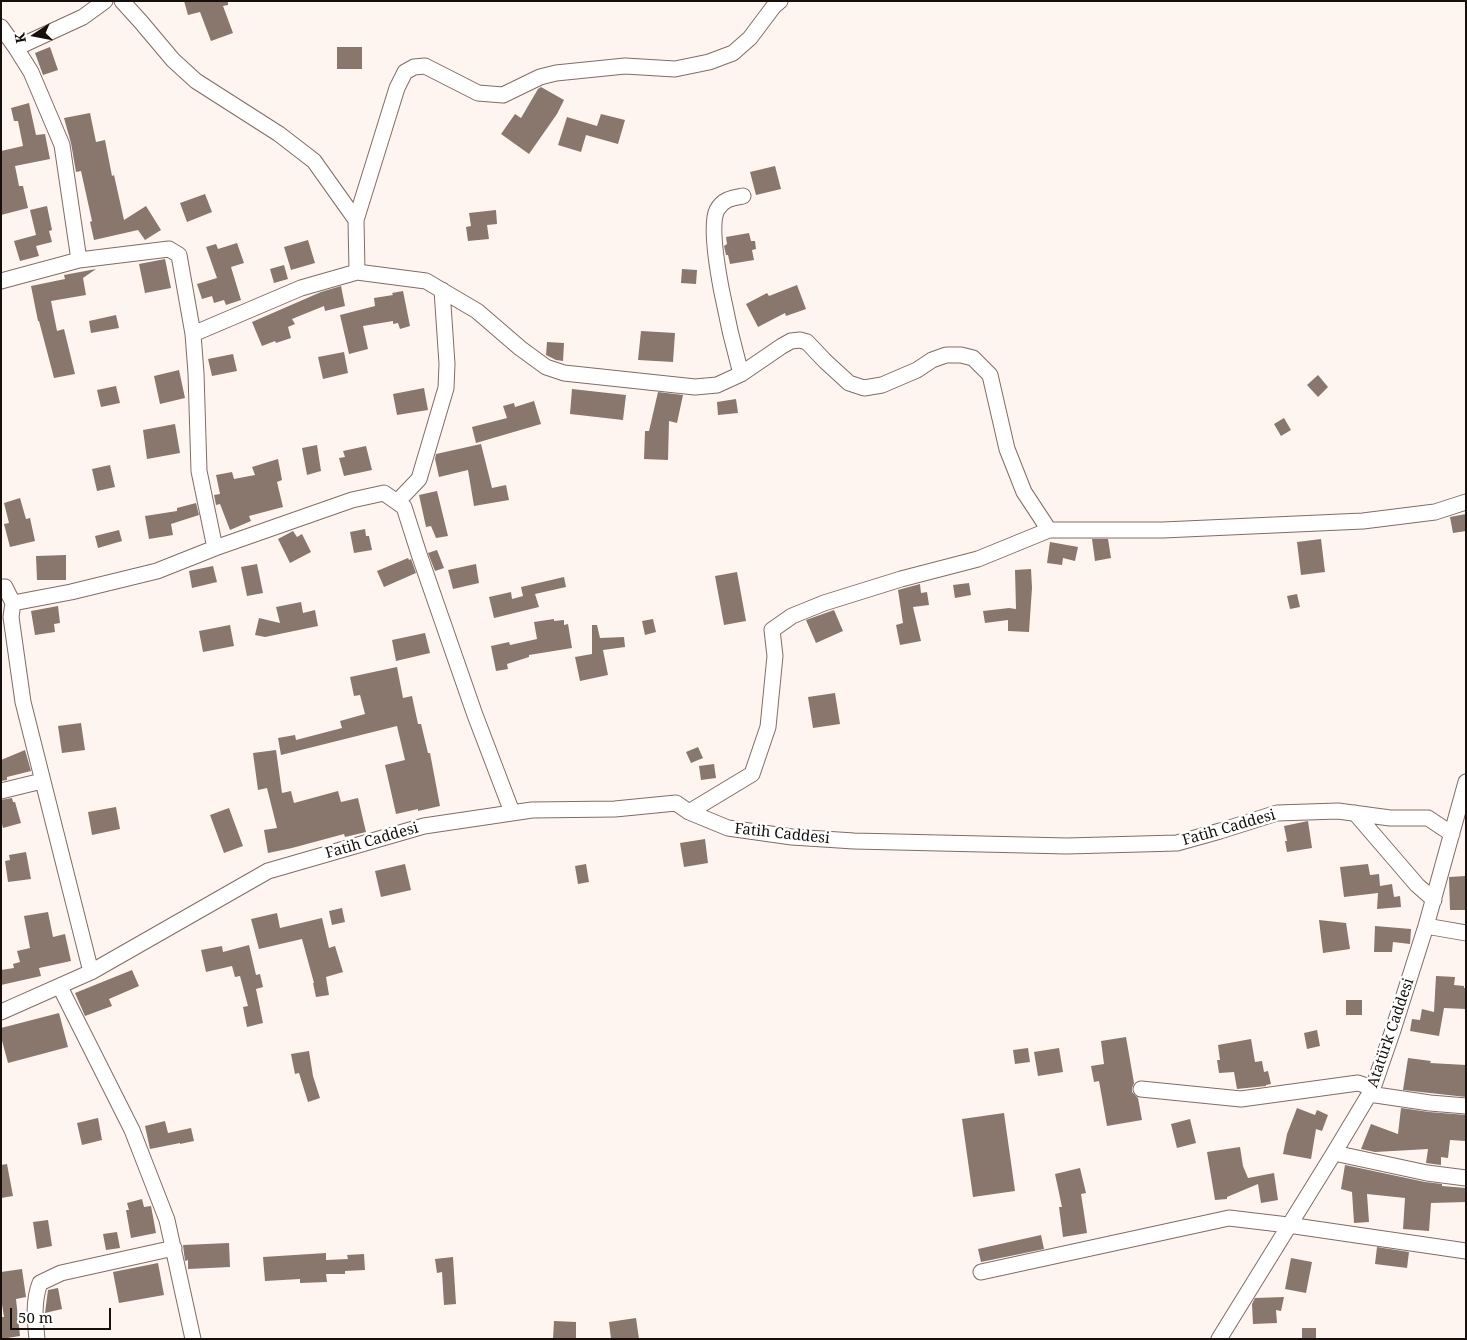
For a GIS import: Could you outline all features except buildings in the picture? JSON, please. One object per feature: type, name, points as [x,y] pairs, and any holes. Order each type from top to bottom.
[{"type":"street","points":[[16,48],[83,17],[105,1]]},
{"type":"street","points":[[122,1],[142,22],[172,60],[196,81],[279,134],[314,161],[356,220]]},
{"type":"street","points":[[357,272],[356,220],[397,88],[405,72],[414,67],[425,66],[478,93],[503,95],[540,77],[556,73],[625,66],[675,69],[709,62],[733,53],[750,38],[774,6],[780,1]]},
{"type":"street","points":[[1,28],[31,72],[62,145],[78,260]]},
{"type":"street","points":[[741,374],[720,287],[714,237],[716,212],[721,204],[727,199],[743,196]]},
{"type":"street","points":[[1,281],[78,260],[169,249],[180,256],[193,334],[196,373],[198,471],[215,548]]},
{"type":"street","points":[[193,334],[301,288],[357,272],[426,281],[477,311],[520,348],[546,367],[564,373],[695,387],[717,385],[741,374],[791,341],[800,340],[807,342],[849,383],[864,388],[882,385],[918,370],[932,360],[946,355],[962,355],[973,358],[990,375],[1007,450],[1024,492],[1049,530]]},
{"type":"street","points":[[397,502],[419,479],[446,388],[447,364],[442,290]]},
{"type":"street","points":[[13,604],[157,571],[215,548],[352,500],[384,493],[404,507],[475,715],[512,812]]},
{"type":"street","points":[[689,812],[752,774],[768,727],[775,656],[772,630],[792,616],[824,603],[901,579],[978,559],[1049,530],[1163,530],[1363,521],[1435,512],[1466,502]]},
{"type":"street","points":[[2,583],[13,604],[11,617],[23,702],[91,972]]},
{"type":"street","points":[[1,791],[42,781]]},
{"type":"street","name":"Atatürk Caddesi","points":[[1219,1339],[1371,1091],[1393,1030],[1434,900],[1466,782]]},
{"type":"street","name":"Fatih Caddesi","points":[[1,1012],[91,972],[268,871],[424,826],[512,812],[574,808],[615,809],[676,803],[689,812],[728,828],[792,837],[854,842],[1067,846],[1177,843],[1277,813],[1338,811],[1390,818],[1428,818],[1452,834]]},
{"type":"street","points":[[1355,813],[1417,885],[1434,900]]},
{"type":"street","points":[[1426,926],[1466,933]]},
{"type":"street","points":[[60,987],[132,1130],[167,1220],[193,1339]]},
{"type":"street","points":[[1141,1088],[1241,1099],[1358,1083],[1371,1091],[1430,1103],[1466,1106]]},
{"type":"street","points":[[1334,1152],[1427,1173],[1466,1178]]},
{"type":"street","points":[[981,1272],[1229,1218],[1466,1251]]},
{"type":"street","points":[[37,1339],[36,1293],[40,1283],[61,1273],[174,1248]]}]
